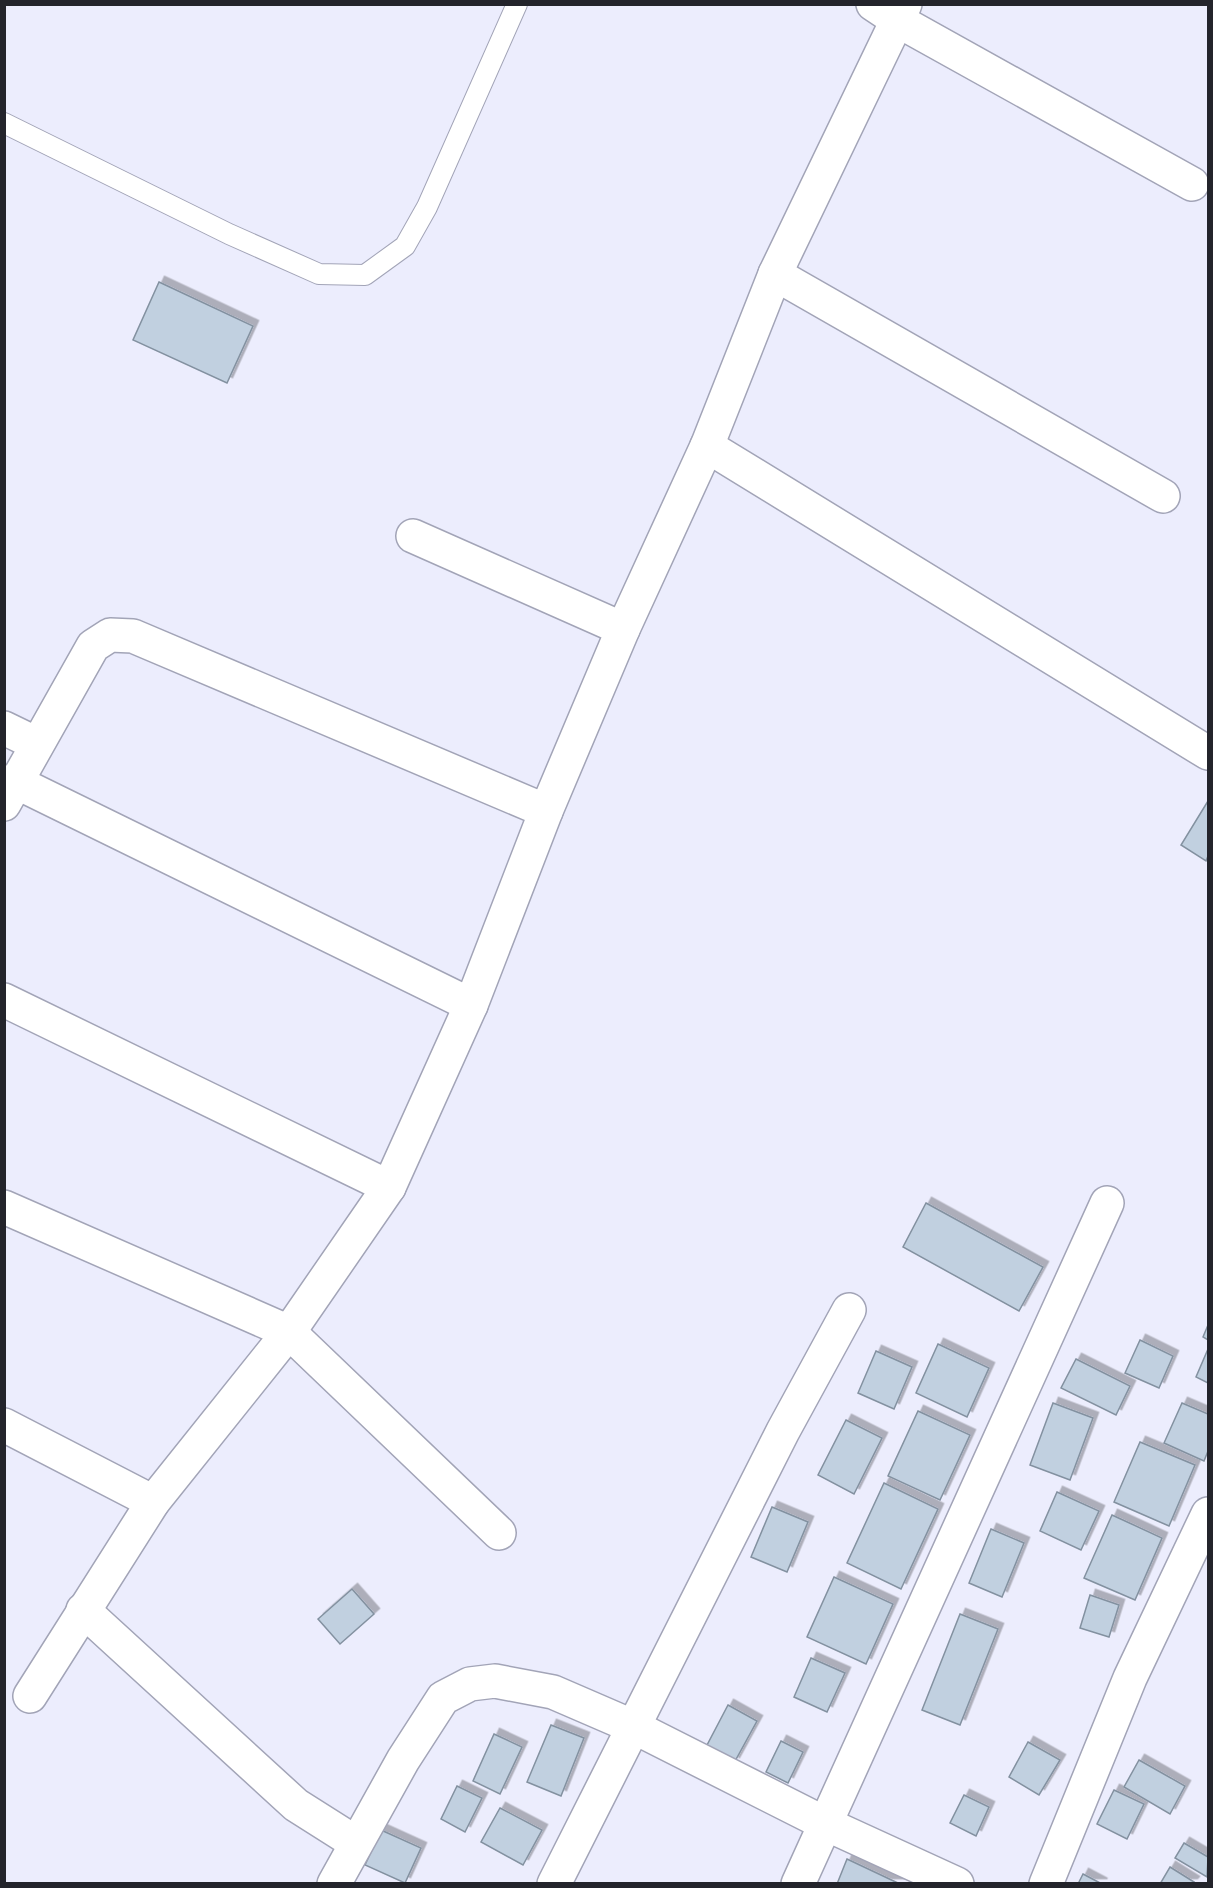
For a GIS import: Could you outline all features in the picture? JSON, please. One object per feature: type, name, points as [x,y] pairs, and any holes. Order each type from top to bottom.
[{"type":"street","points":[[30,1696],[153,1502],[289,1332],[389,1187],[471,1005],[546,811],[622,629],[707,446],[775,274],[892,10],[1192,184]]},
{"type":"street","points":[[775,274],[1164,496]]},
{"type":"street","points":[[707,446],[1209,753]]},
{"type":"street","points":[[413,536],[622,629]]},
{"type":"street","points":[[471,1005],[8,790],[93,646],[110,635],[133,636],[546,811]]},
{"type":"street","points":[[4,728],[37,744]]},
{"type":"street","points":[[4,1000],[389,1187]]},
{"type":"street","points":[[798,1884],[1107,1203]]},
{"type":"street","points":[[4,1207],[289,1332],[499,1533]]},
{"type":"street","points":[[554,1884],[783,1431],[849,1310]]},
{"type":"street","points":[[4,1425],[153,1502]]},
{"type":"street","points":[[1046,1884],[1130,1678],[1209,1514]]},
{"type":"street","points":[[83,1610],[296,1805],[356,1843]]},
{"type":"street","points":[[334,1884],[403,1760],[443,1698],[470,1684],[495,1681],[553,1692],[634,1726],[826,1824],[957,1884]]},
{"type":"lane","points":[[4,123],[230,234],[319,274],[364,275],[405,246],[422,217],[517,4]]},
{"type":"building","points":[[159,282],[253,326],[227,383],[133,340]]},
{"type":"building","points":[[1208,801],[1208,856],[1206,861],[1181,845]]},
{"type":"building","points":[[926,1203],[1043,1267],[1019,1311],[903,1247]]},
{"type":"building","points":[[1208,1325],[1208,1340],[1203,1337]]},
{"type":"building","points":[[1140,1340],[1173,1356],[1159,1388],[1125,1373]]},
{"type":"building","points":[[938,1344],[989,1368],[967,1417],[916,1393]]},
{"type":"building","points":[[1208,1349],[1208,1383],[1196,1377]]},
{"type":"building","points":[[876,1351],[912,1367],[894,1409],[858,1393]]},
{"type":"building","points":[[1076,1359],[1130,1386],[1116,1415],[1061,1388]]},
{"type":"building","points":[[1053,1403],[1093,1418],[1070,1480],[1030,1465]]},
{"type":"building","points":[[1182,1403],[1208,1414],[1208,1451],[1204,1461],[1164,1443]]},
{"type":"building","points":[[918,1411],[970,1435],[940,1500],[888,1476]]},
{"type":"building","points":[[846,1420],[882,1438],[854,1494],[818,1475]]},
{"type":"building","points":[[1140,1442],[1195,1465],[1169,1526],[1114,1502]]},
{"type":"building","points":[[884,1483],[938,1509],[901,1589],[847,1563]]},
{"type":"building","points":[[1057,1492],[1099,1511],[1081,1550],[1040,1531]]},
{"type":"building","points":[[772,1507],[808,1522],[787,1572],[751,1557]]},
{"type":"building","points":[[1112,1515],[1162,1538],[1135,1600],[1084,1578]]},
{"type":"building","points":[[991,1529],[1024,1543],[1002,1597],[969,1583]]},
{"type":"building","points":[[834,1577],[893,1604],[866,1664],[807,1637]]},
{"type":"building","points":[[352,1589],[374,1614],[340,1644],[318,1619]]},
{"type":"building","points":[[1090,1595],[1119,1605],[1109,1637],[1080,1628]]},
{"type":"building","points":[[960,1614],[998,1629],[960,1725],[922,1710]]},
{"type":"building","points":[[811,1658],[845,1673],[827,1712],[794,1697]]},
{"type":"building","points":[[728,1705],[757,1721],[734,1763],[706,1747]]},
{"type":"building","points":[[551,1725],[584,1738],[561,1796],[527,1782]]},
{"type":"building","points":[[494,1734],[522,1747],[500,1794],[473,1781]]},
{"type":"building","points":[[781,1741],[803,1752],[788,1783],[766,1772]]},
{"type":"building","points":[[1028,1742],[1060,1760],[1039,1795],[1009,1777]]},
{"type":"building","points":[[1139,1760],[1185,1786],[1170,1814],[1124,1787]]},
{"type":"building","points":[[457,1786],[482,1798],[465,1832],[441,1819]]},
{"type":"building","points":[[1114,1790],[1144,1804],[1127,1839],[1097,1824]]},
{"type":"building","points":[[964,1795],[989,1807],[976,1836],[950,1823]]},
{"type":"building","points":[[500,1808],[542,1830],[523,1865],[481,1842]]},
{"type":"building","points":[[381,1830],[421,1848],[405,1883],[365,1865]]},
{"type":"building","points":[[1184,1843],[1208,1857],[1207,1877],[1175,1858]]},
{"type":"building","points":[[847,1859],[900,1884],[837,1884]]},
{"type":"building","points":[[1170,1867],[1194,1882],[1192,1884],[1160,1884]]},
{"type":"building","points":[[1083,1874],[1102,1884],[1078,1884]]}]
